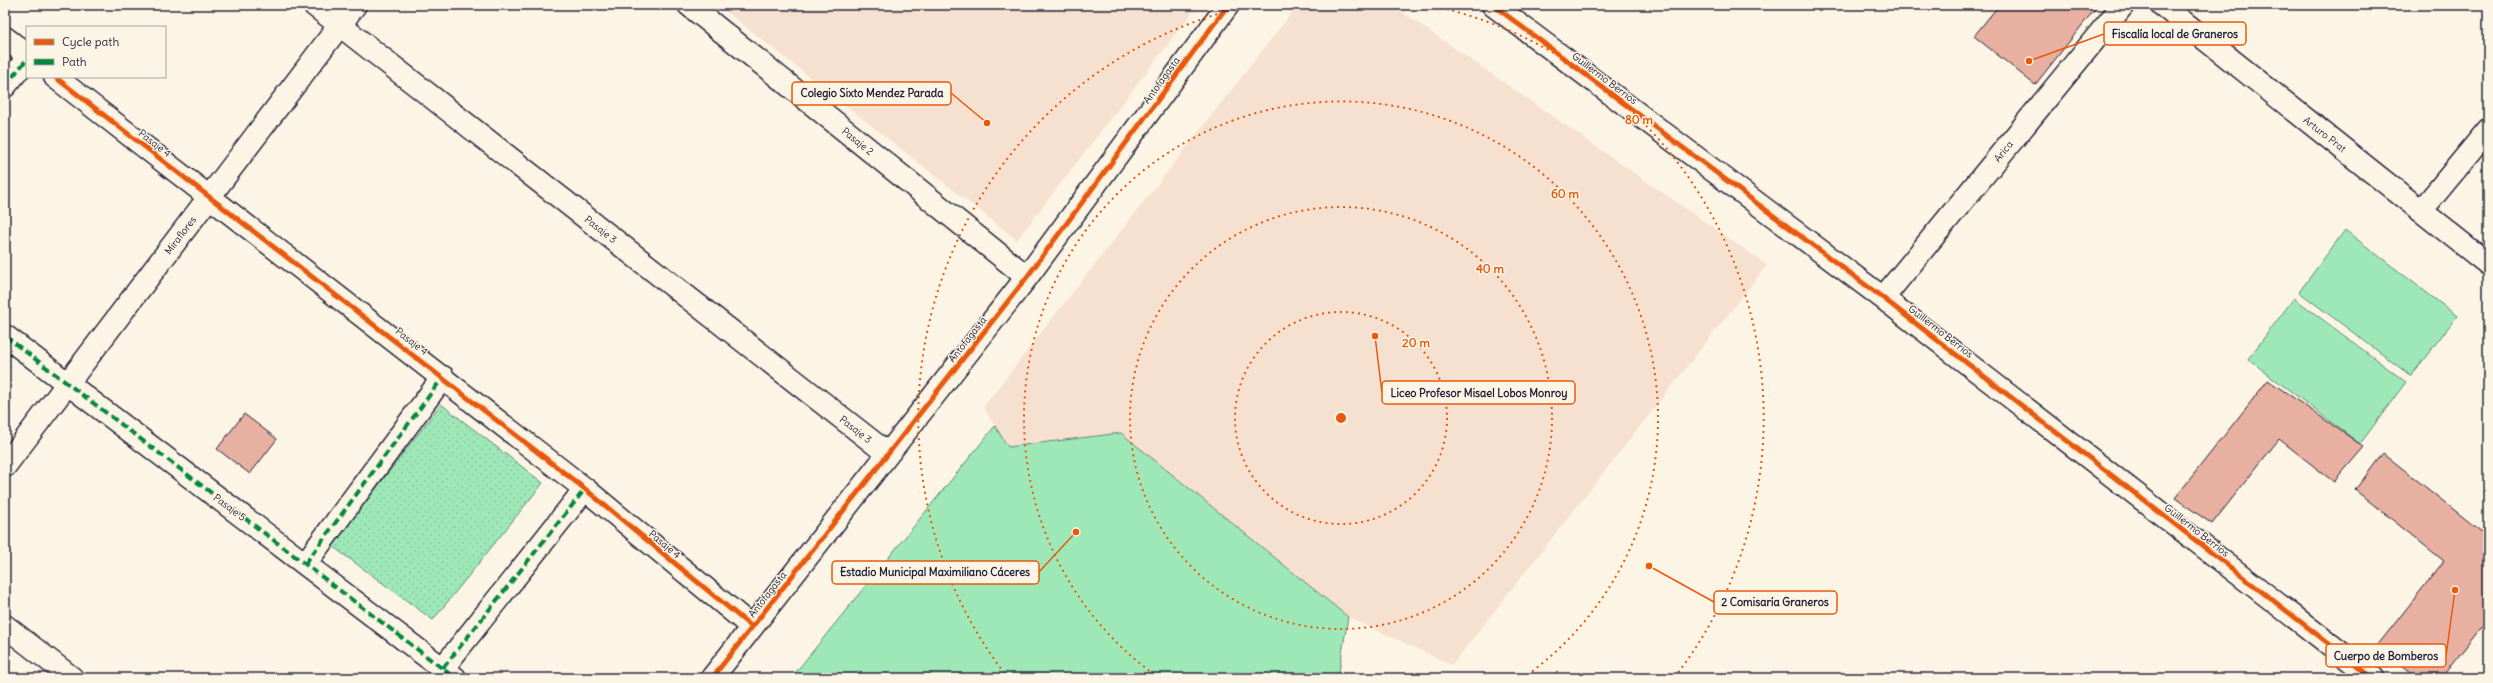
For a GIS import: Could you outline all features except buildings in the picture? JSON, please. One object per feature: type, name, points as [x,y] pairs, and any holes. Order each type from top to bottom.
[{"type":"street","name":"Pasaje 3","points":[[314,5],[888,454]]},
{"type":"street","name":"Miraflores","points":[[5,466],[356,5]]},
{"type":"street","name":"Pasaje 2","points":[[689,5],[1027,277]]},
{"type":"street","name":"Antofagasta","points":[[712,678],[1027,277],[1228,5]]},
{"type":"street","name":"Guillermo Berrios","points":[[1493,5],[1884,298],[2373,678]]},
{"type":"street","name":"Arica","points":[[1884,298],[2123,5]]},
{"type":"street","name":"Arturo Prat","points":[[2162,5],[2488,264]]},
{"type":"street","points":[[5,38],[26,54]]},
{"type":"street","points":[[5,86],[26,60]]},
{"type":"street","name":"Pasaje 4","points":[[56,78],[443,377],[585,489],[752,627]]},
{"type":"street","points":[[2421,210],[2488,130]]},
{"type":"street","name":"Pasaje 5","points":[[5,336],[449,673]]},
{"type":"street","points":[[305,564],[443,377]]},
{"type":"street","points":[[449,673],[585,489]]},
{"type":"street","points":[[5,626],[72,678]]},
{"type":"shaded area","points":[[718,5],[1198,5],[1017,240]]},
{"type":"shaded area","points":[[1298,5],[1392,5],[1767,265],[1452,665],[1348,617],[1121,433],[1008,447],[983,407]]},
{"type":"green space","points":[[2345,230],[2457,316],[2411,376],[2299,292]]},
{"type":"green space","points":[[2294,298],[2406,382],[2360,444],[2248,359]]},
{"type":"green space","points":[[441,404],[543,483],[433,620],[332,546]]},
{"type":"green space","points":[[995,426],[1008,447],[1121,433],[1348,617],[1338,678],[791,678]]},
{"type":"marked path","points":[[5,86],[26,60]]},
{"type":"marked path","points":[[5,336],[455,678]]},
{"type":"marked path","points":[[305,564],[443,377]]},
{"type":"marked path","points":[[443,668],[585,489]]},
{"type":"cycle path","points":[[712,678],[1027,277],[1228,5]]},
{"type":"cycle path","points":[[1493,5],[1883,298],[2373,678]]},
{"type":"cycle path","points":[[56,78],[585,489],[752,627]]},
{"type":"place","name":"Fiscalía local de Graneros","points":[[2029,61]]},
{"type":"place","name":"Colegio Sixto Mendez Parada","points":[[987,123]]},
{"type":"place","name":"Liceo Profesor Misael Lobos Monroy","points":[[1375,336]]},
{"type":"place","name":"Estadio Municipal Maximiliano Cáceres","points":[[1076,532]]},
{"type":"place","name":"2 Comisaría Graneros","points":[[1649,566]]},
{"type":"place","name":"Cuerpo de Bomberos","points":[[2455,590]]}]
